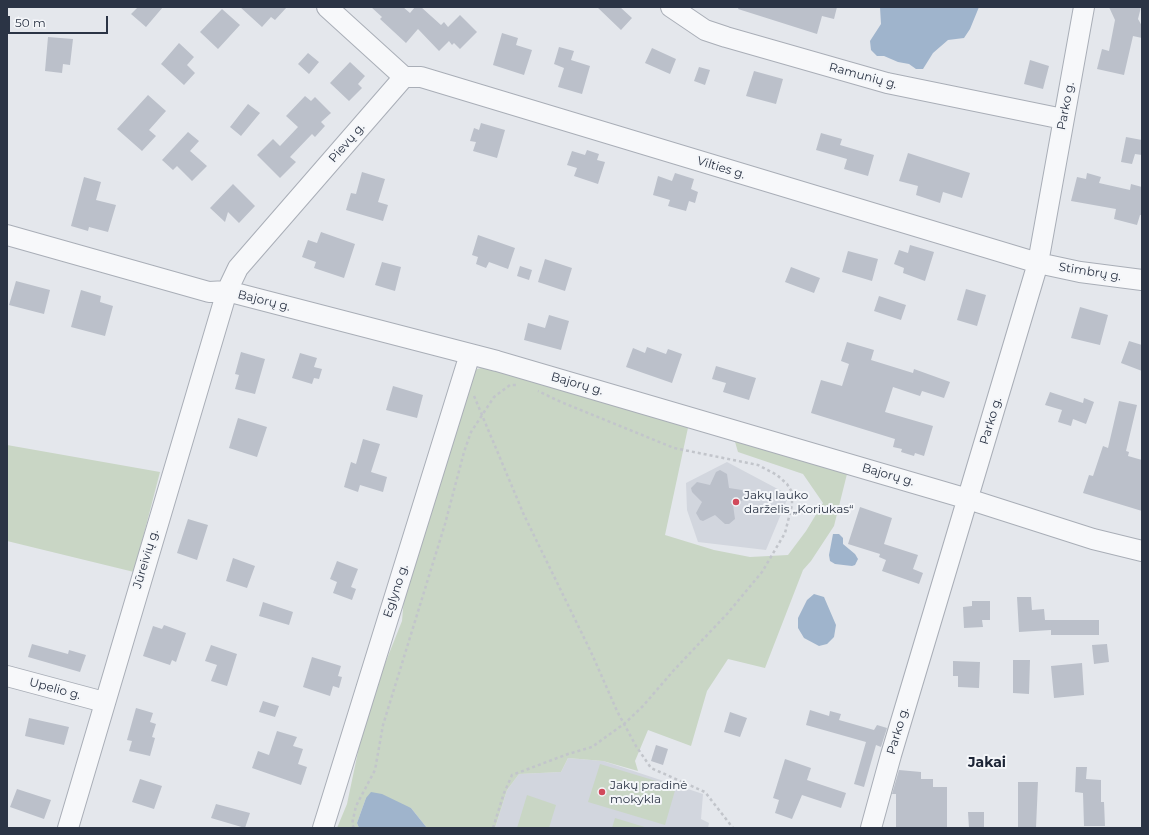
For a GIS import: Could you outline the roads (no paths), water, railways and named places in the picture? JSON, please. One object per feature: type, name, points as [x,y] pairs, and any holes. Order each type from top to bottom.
[{"type":"street","points":[[327,7],[404,77]]},
{"type":"street","name":"Ramunių g.","points":[[671,7],[706,30],[734,40],[887,83],[1063,119]]},
{"type":"street","name":"Parko g.","points":[[871,828],[1038,263],[1084,7]]},
{"type":"street","name":"Vilties g.","points":[[404,77],[428,80],[1038,263]]},
{"type":"street","name":"Pievų g.","points":[[227,291],[238,268],[404,77]]},
{"type":"street","name":"Bajorų g.","points":[[7,235],[209,292],[227,291],[467,363],[968,499],[1093,540],[1142,551]]},
{"type":"street","name":"Stimbrų g.","points":[[1038,263],[1080,272],[1142,280]]},
{"type":"street","name":"Jūreivių g.","points":[[68,828],[104,702],[227,291]]},
{"type":"street","name":"Eglyno g.","points":[[323,828],[467,363]]},
{"type":"street","name":"Upelio g.","points":[[7,676],[104,702]]},
{"type":"water","points":[[880,7],[979,7],[970,29],[964,38],[948,40],[933,53],[923,69],[916,69],[909,64],[898,62],[884,56],[877,56],[871,50],[870,41],[881,24]]},
{"type":"water","points":[[833,534],[839,534],[843,538],[843,544],[855,554],[858,559],[855,565],[835,564],[830,561],[829,555]]},
{"type":"water","points":[[814,594],[824,597],[836,625],[834,637],[827,644],[819,646],[804,638],[798,628],[798,618],[807,600]]},
{"type":"water","points":[[371,792],[382,794],[411,808],[427,828],[359,828],[357,823],[366,798]]},
{"type":"place","name":"Jakų lauko darželis „Koriukas“","points":[[736,502]]},
{"type":"place","name":"Jakų pradinė mokykla","points":[[602,792]]},
{"type":"district","name":"Jakai","points":[[987,763]]}]
